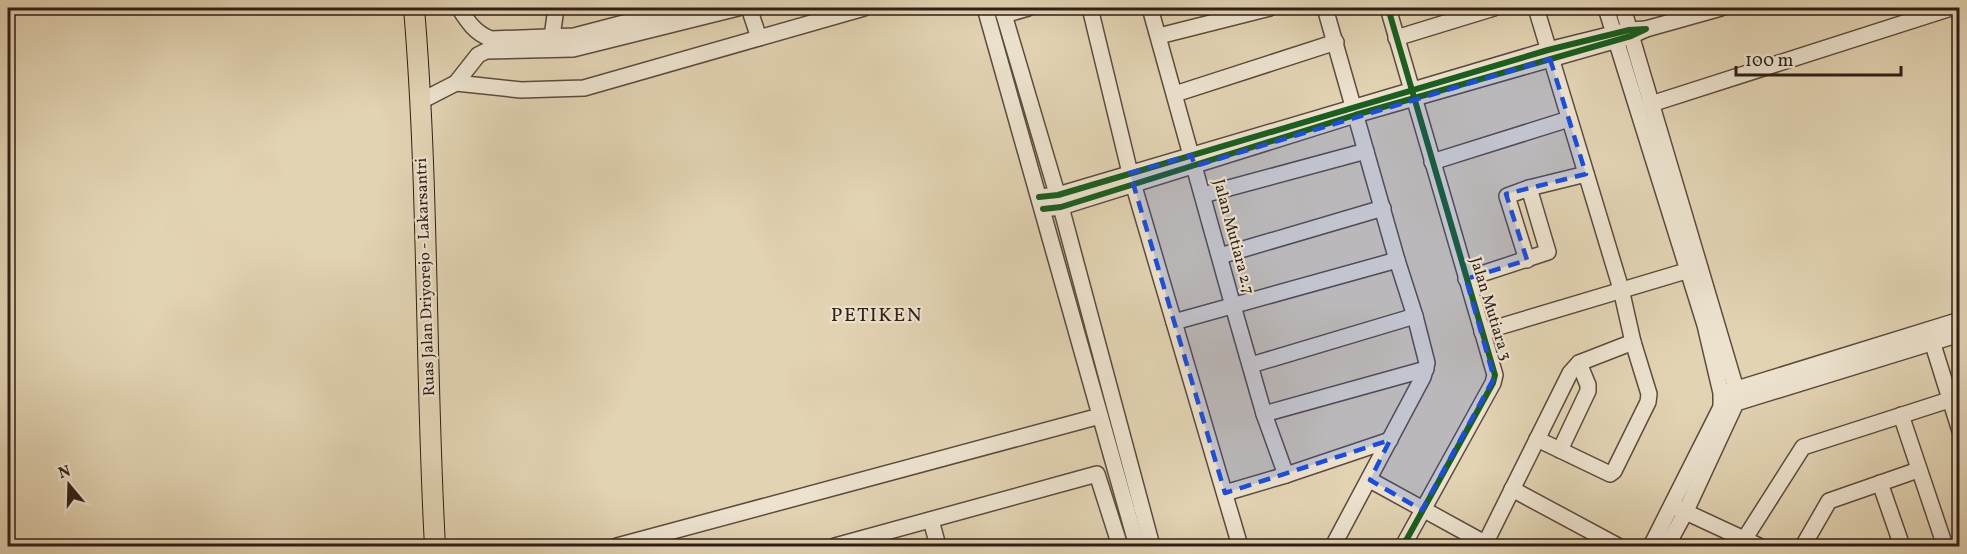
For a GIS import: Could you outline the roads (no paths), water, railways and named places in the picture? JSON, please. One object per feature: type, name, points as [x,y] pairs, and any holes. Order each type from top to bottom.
[{"type":"main road","name":"Ruas Jalan Driyorejo - Lakarsantri","points":[[414,8],[421,101],[435,546]]},
{"type":"street","points":[[459,8],[471,27],[491,39],[574,36],[681,8]]},
{"type":"street","points":[[552,37],[556,8]]},
{"type":"street","points":[[421,101],[456,83],[478,55],[486,51],[573,49],[738,8]]},
{"type":"street","points":[[749,8],[759,38]]},
{"type":"street","points":[[456,83],[521,90],[584,88],[864,8]]},
{"type":"street","points":[[985,8],[1137,546]]},
{"type":"street","points":[[1028,8],[1003,11],[1060,201],[1152,546]]},
{"type":"street","points":[[1090,8],[1132,179],[1240,546]]},
{"type":"street","name":"Jalan Mutiara 2.7","points":[[1150,8],[1264,414],[1286,475]]},
{"type":"street","points":[[1159,36],[1270,8]]},
{"type":"street","points":[[1325,8],[1427,363],[1370,480],[1333,546]]},
{"type":"street","name":"Jalan Mutiara 3","points":[[1388,8],[1494,370],[1494,378],[1403,546]]},
{"type":"street","points":[[1396,38],[1494,8]]},
{"type":"street","points":[[1536,8],[1621,289],[1633,342],[1646,381],[1648,402],[1614,471],[1610,474],[1537,439]]},
{"type":"street","points":[[1606,8],[1693,268]]},
{"type":"street","points":[[1623,8],[1652,104],[1728,398],[1679,509],[1667,546]]},
{"type":"street","points":[[1041,203],[1060,201],[1354,111],[1646,29],[1696,11],[1721,8]]},
{"type":"street","points":[[1652,104],[1951,8]]},
{"type":"street","points":[[1175,94],[1336,42]]},
{"type":"street","points":[[1432,162],[1569,119]]},
{"type":"street","points":[[1203,195],[1366,151]]},
{"type":"street","points":[[1527,260],[1507,195],[1586,174]]},
{"type":"street","points":[[1466,279],[1548,252],[1529,188]]},
{"type":"street","points":[[1220,256],[1383,208]]},
{"type":"street","points":[[1174,322],[1397,260]]},
{"type":"street","points":[[1482,332],[1693,268]]},
{"type":"street","points":[[1251,365],[1415,316]]},
{"type":"street","points":[[1728,398],[1930,336],[1959,320]]},
{"type":"street","points":[[1930,336],[1959,334]]},
{"type":"street","points":[[1930,336],[1953,404],[1959,432]]},
{"type":"street","points":[[1370,480],[1487,545],[1565,381],[1579,363],[1633,342]]},
{"type":"street","points":[[1560,450],[1588,391],[1588,385],[1579,363]]},
{"type":"street","points":[[1264,414],[1426,369]]},
{"type":"street","points":[[1742,543],[1803,447],[1901,415],[1953,404]]},
{"type":"street","points":[[1901,415],[1945,546]]},
{"type":"street","points":[[616,546],[1100,416]]},
{"type":"street","points":[[1225,493],[1390,440]]},
{"type":"street","points":[[1803,546],[1829,501],[1918,470]]},
{"type":"street","points":[[837,546],[1097,474],[1115,545]]},
{"type":"street","points":[[1880,483],[1902,546]]},
{"type":"street","points":[[1512,489],[1618,546]]},
{"type":"street","points":[[1679,509],[1742,543],[1759,546]]},
{"type":"street","points":[[1651,546],[1679,509]]},
{"type":"street","points":[[931,520],[938,546]]},
{"type":"district","name":"PETIKEN","points":[[877,316]]}]
